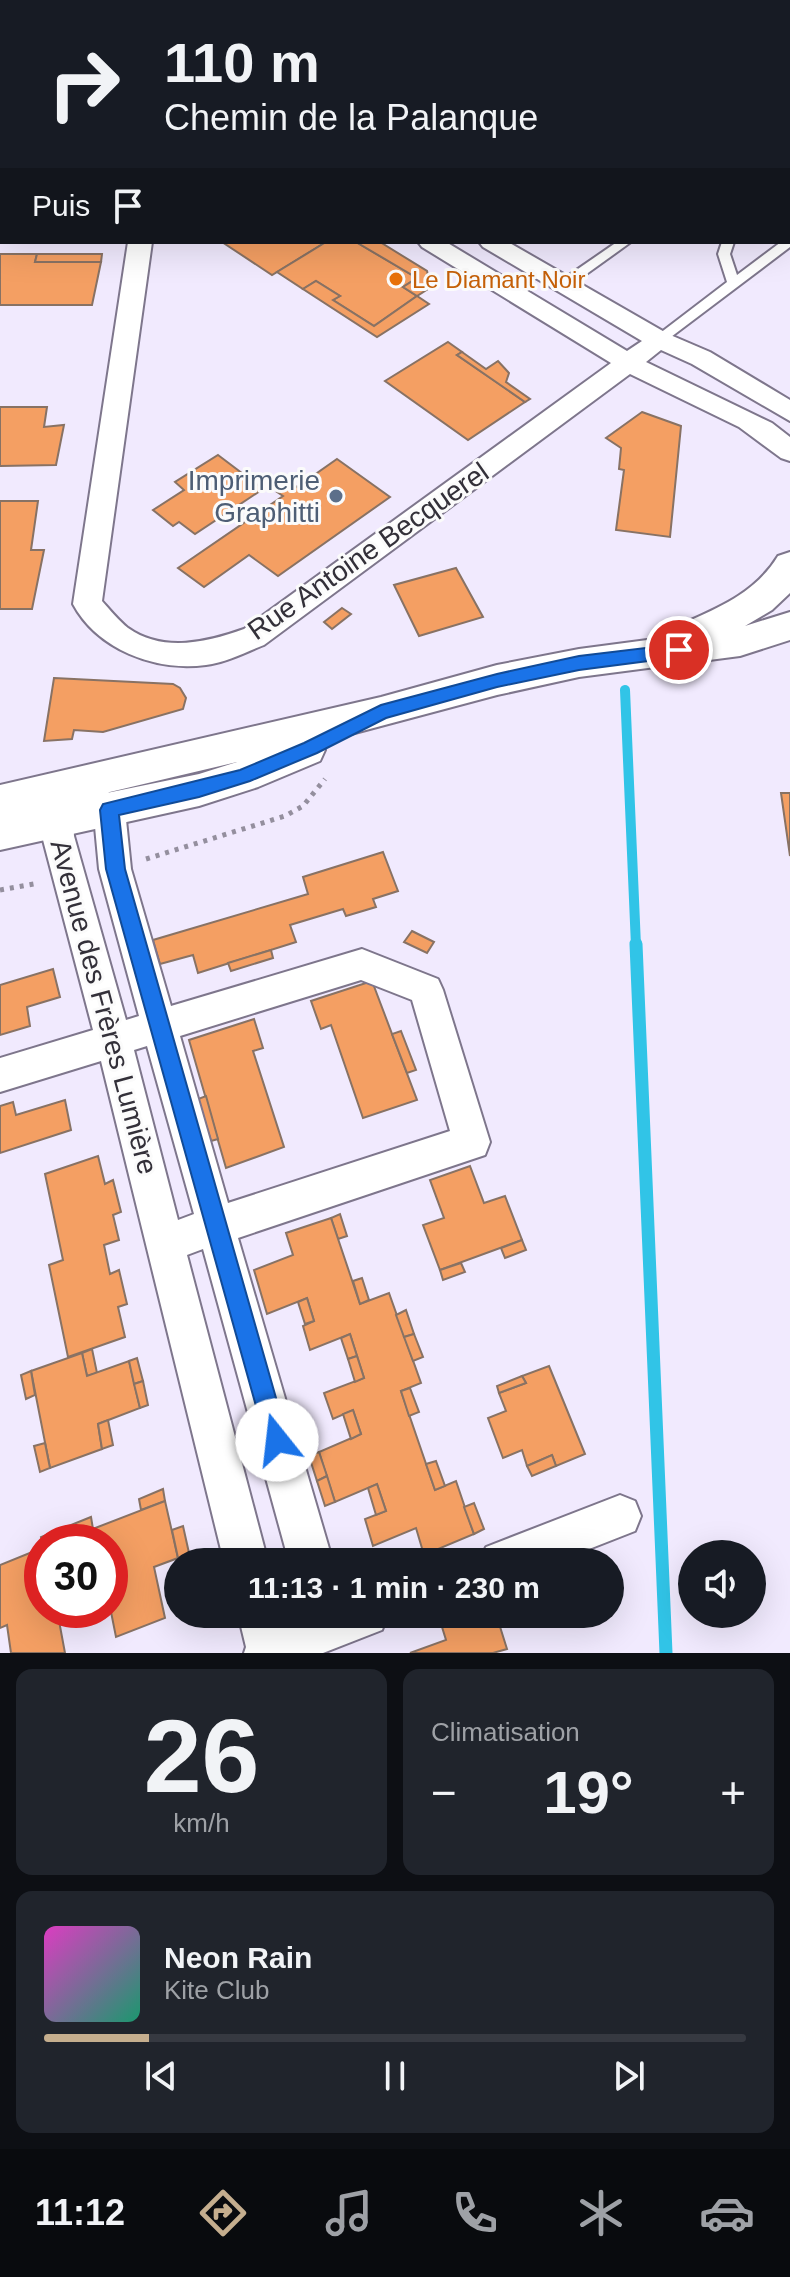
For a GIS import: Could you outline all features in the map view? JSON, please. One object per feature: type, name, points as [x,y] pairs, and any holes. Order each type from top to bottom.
[{"type":"street","name":"Rue Antoine Becquerel","points":[[140,244],[87,604],[119,637],[159,653],[206,654],[254,637],[659,340]]},
{"type":"street","points":[[433,244],[670,385],[749,420],[776,437],[790,452]]},
{"type":"street","points":[[494,244],[659,340],[701,358],[790,412]]},
{"type":"street","points":[[656,652],[750,608],[775,589],[790,565]]},
{"type":"street","points":[[0,802],[381,712],[497,680],[579,663],[740,642],[790,626]]},
{"type":"street","points":[[0,833],[199,790],[244,776],[311,748],[381,712]]},
{"type":"street","name":"Avenue des Frères Lumière","points":[[242,1548],[57,821],[76,785],[109,810],[115,869],[307,1548]]},
{"type":"street","points":[[0,1075],[362,964],[426,990],[472,1142],[165,1243]]},
{"type":"street","points":[[537,1548],[620,1516]]},
{"type":"street","points":[[266,1643],[335,1628]]},
{"type":"lane","points":[[563,285],[622,244]]},
{"type":"lane","points":[[727,244],[724,254],[733,282]]},
{"type":"lane","points":[[659,340],[786,244]]},
{"type":"path","points":[[115,869],[285,816],[303,806],[332,771]]},
{"type":"path","points":[[0,890],[70,878]]},
{"type":"building","points":[[225,244],[323,244],[272,275]]},
{"type":"building","points":[[323,244],[359,244],[417,278],[403,287],[417,296],[374,326],[333,300],[340,296],[316,281],[303,289],[277,272]]},
{"type":"building","points":[[359,244],[383,244],[427,271],[431,287],[417,296],[403,287],[417,278]]},
{"type":"building","points":[[0,254],[37,254],[35,262],[101,262],[92,305],[0,305]]},
{"type":"building","points":[[37,254],[102,254],[101,262],[35,262]]},
{"type":"building","points":[[316,281],[340,296],[333,300],[374,326],[417,296],[429,304],[377,337],[303,289]]},
{"type":"building","points":[[448,342],[462,352],[457,355],[525,402],[468,440],[385,381]]},
{"type":"building","points":[[462,352],[486,369],[498,361],[509,373],[506,382],[530,399],[525,402],[457,355]]},
{"type":"building","points":[[0,407],[47,407],[44,427],[64,425],[56,465],[0,466]]},
{"type":"building","points":[[642,412],[681,426],[670,537],[616,530],[624,470],[619,469],[621,448],[606,438]]},
{"type":"building","points":[[218,455],[263,489],[195,534],[179,522],[173,526],[153,510],[184,490],[175,482]]},
{"type":"building","points":[[337,459],[390,497],[278,576],[249,555],[204,587],[178,568],[283,496],[277,492],[290,482],[297,487]]},
{"type":"building","points":[[0,501],[38,501],[31,550],[44,550],[32,609],[0,609]]},
{"type":"building","points":[[456,568],[483,617],[419,636],[394,585]]},
{"type":"building","points":[[342,608],[351,614],[332,629],[324,622]]},
{"type":"building","points":[[54,678],[173,684],[180,688],[186,698],[183,709],[103,732],[74,730],[72,739],[44,741]]},
{"type":"building","points":[[781,793],[790,793],[790,856]]},
{"type":"building","points":[[383,852],[398,891],[373,899],[376,907],[346,916],[343,909],[290,925],[296,942],[198,973],[193,955],[160,964],[153,940],[308,894],[303,877]]},
{"type":"building","points":[[412,931],[434,942],[427,953],[404,942]]},
{"type":"building","points":[[271,950],[273,958],[231,971],[228,963]]},
{"type":"building","points":[[53,969],[60,997],[27,1007],[30,1026],[0,1035],[0,985]]},
{"type":"building","points":[[372,981],[417,1100],[363,1118],[331,1025],[321,1029],[311,1001]]},
{"type":"building","points":[[254,1019],[263,1048],[253,1051],[284,1147],[226,1168],[189,1040]]},
{"type":"building","points":[[401,1031],[416,1070],[407,1073],[392,1034]]},
{"type":"building","points":[[206,1096],[218,1139],[211,1141],[198,1099]]},
{"type":"building","points":[[65,1100],[71,1130],[0,1153],[0,1106],[13,1102],[16,1115]]},
{"type":"building","points":[[98,1156],[105,1184],[113,1180],[121,1212],[113,1215],[119,1240],[104,1245],[110,1274],[119,1270],[127,1304],[118,1307],[125,1337],[68,1357],[49,1265],[63,1260],[45,1174]]},
{"type":"building","points":[[470,1166],[484,1203],[505,1196],[522,1240],[440,1270],[423,1225],[444,1218],[430,1180]]},
{"type":"building","points":[[340,1214],[347,1236],[338,1239],[331,1218]]},
{"type":"building","points":[[331,1218],[360,1304],[389,1293],[421,1383],[401,1391],[435,1490],[456,1481],[474,1534],[441,1548],[422,1548],[416,1528],[373,1546],[365,1519],[386,1511],[377,1484],[335,1502],[319,1452],[361,1434],[353,1410],[333,1419],[324,1393],[364,1378],[350,1334],[310,1350],[303,1326],[314,1321],[307,1298],[267,1314],[254,1270],[293,1255],[286,1233]]},
{"type":"building","points":[[522,1240],[526,1250],[505,1258],[501,1248]]},
{"type":"building","points":[[461,1263],[465,1272],[443,1280],[440,1270]]},
{"type":"building","points":[[362,1278],[369,1300],[360,1304],[353,1281]]},
{"type":"building","points":[[307,1298],[314,1321],[305,1324],[298,1302]]},
{"type":"building","points":[[406,1310],[414,1334],[404,1337],[396,1315]]},
{"type":"building","points":[[350,1334],[357,1356],[348,1359],[341,1338]]},
{"type":"building","points":[[414,1334],[423,1357],[413,1361],[404,1337]]},
{"type":"building","points":[[92,1349],[97,1373],[87,1376],[82,1353]]},
{"type":"building","points":[[82,1353],[87,1376],[129,1361],[140,1408],[98,1424],[102,1449],[50,1468],[31,1371]]},
{"type":"building","points":[[357,1356],[364,1378],[355,1382],[348,1359]]},
{"type":"building","points":[[137,1358],[143,1381],[134,1384],[129,1361]]},
{"type":"building","points":[[549,1366],[585,1454],[556,1466],[552,1455],[527,1466],[522,1450],[503,1458],[488,1418],[506,1411],[499,1393],[526,1383],[522,1376]]},
{"type":"building","points":[[31,1371],[35,1395],[26,1399],[21,1375]]},
{"type":"building","points":[[522,1376],[526,1383],[499,1393],[497,1386]]},
{"type":"building","points":[[143,1381],[148,1405],[140,1408],[134,1384]]},
{"type":"building","points":[[410,1388],[419,1412],[409,1416],[401,1391]]},
{"type":"building","points":[[353,1410],[361,1434],[351,1439],[343,1414]]},
{"type":"building","points":[[108,1420],[113,1445],[102,1449],[98,1424]]},
{"type":"building","points":[[45,1443],[50,1468],[40,1472],[34,1446]]},
{"type":"building","points":[[319,1452],[327,1476],[317,1481],[309,1456]]},
{"type":"building","points":[[552,1455],[556,1466],[532,1476],[527,1466]]},
{"type":"building","points":[[436,1461],[445,1486],[435,1490],[426,1464]]},
{"type":"building","points":[[327,1476],[335,1502],[325,1506],[317,1481]]},
{"type":"building","points":[[377,1484],[386,1511],[376,1515],[368,1488]]},
{"type":"building","points":[[163,1489],[165,1501],[141,1510],[139,1499]]},
{"type":"building","points":[[165,1501],[176,1548],[164,1548],[164,1563],[154,1567],[164,1618],[116,1637],[114,1628],[128,1628],[128,1524],[106,1524]]},
{"type":"building","points":[[474,1503],[484,1529],[474,1534],[464,1507]]},
{"type":"building","points":[[91,1517],[92,1524],[74,1524]]},
{"type":"building","points":[[183,1526],[188,1548],[176,1548],[172,1530]]},
{"type":"building","points":[[24,1555],[24,1628],[60,1628],[65,1653],[11,1653],[7,1625],[0,1628],[0,1565]]},
{"type":"building","points":[[442,1628],[500,1628],[507,1649],[493,1653],[410,1653],[446,1640]]},
{"type":"waterway","points":[[625,690],[636,946]]},
{"type":"waterway","points":[[636,944],[666,1653]]},
{"type":"place","name":"Le Diamant Noir","points":[[396,279]]},
{"type":"place","name":"Imprimerie Graphitti","points":[[336,496]]},
{"type":"route","points":[[277,1440],[115,869],[109,810],[199,790],[244,776],[311,748],[381,712],[497,680],[579,663],[679,650]]}]
